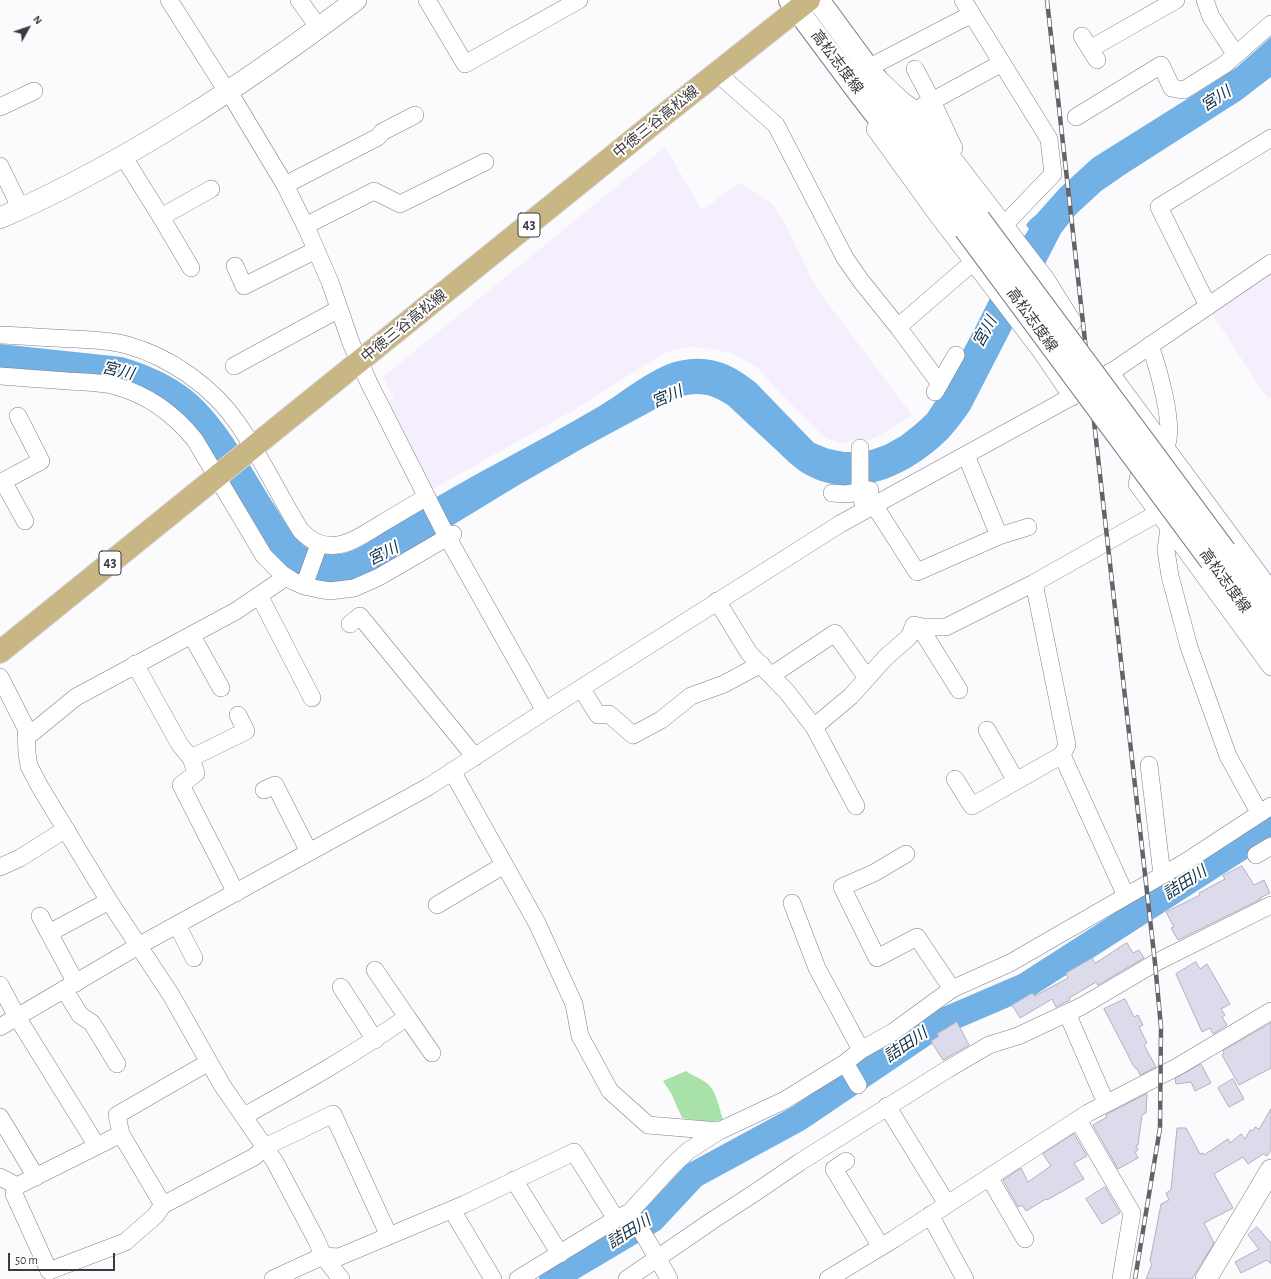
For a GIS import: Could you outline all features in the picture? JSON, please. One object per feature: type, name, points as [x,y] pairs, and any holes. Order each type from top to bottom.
[{"type":"main road","name":"高松志度線","points":[[818,0],[868,68],[972,224],[1218,556],[1271,643]]},
{"type":"main road","name":"高松志度線","points":[[799,3],[860,94],[972,224]]},
{"type":"main road","name":"中徳三谷高松線","points":[[0,652],[717,74],[799,3]]},
{"type":"main road","name":"高松志度線","points":[[1218,556],[1271,613]]},
{"type":"street","points":[[169,0],[227,92],[234,100],[285,185],[330,282],[359,363],[427,499],[544,711]]},
{"type":"street","points":[[299,0],[319,28]]},
{"type":"street","points":[[0,218],[123,156],[157,137],[227,92],[319,28],[356,0]]},
{"type":"street","points":[[427,0],[466,64],[579,0]]},
{"type":"street","points":[[1090,48],[1176,0]]},
{"type":"street","points":[[1205,0],[1211,17],[1236,55]]},
{"type":"street","points":[[898,327],[973,262],[1004,224],[1054,174],[1049,139],[968,7],[868,68],[903,101],[916,110],[1004,224],[1014,239],[1046,279],[1073,322],[1040,350]]},
{"type":"street","points":[[1076,116],[1161,65],[1172,88],[1184,90],[1224,65],[1271,24]]},
{"type":"street","points":[[916,110],[1002,63]]},
{"type":"street","points":[[915,69],[968,177]]},
{"type":"street","points":[[717,74],[776,125],[845,258],[861,281],[898,327],[937,388],[956,355]]},
{"type":"street","points":[[0,107],[34,91]]},
{"type":"street","points":[[860,94],[876,132],[973,262],[990,292],[1018,329],[1040,350],[1072,397]]},
{"type":"street","points":[[285,185],[378,138],[382,132],[415,115]]},
{"type":"street","points":[[1208,306],[1159,207],[1271,138]]},
{"type":"street","points":[[123,156],[161,217],[190,268]]},
{"type":"street","points":[[305,226],[374,191],[400,204],[485,162]]},
{"type":"street","points":[[0,166],[21,208]]},
{"type":"street","points":[[161,217],[211,190]]},
{"type":"street","points":[[990,292],[1014,239]]},
{"type":"street","points":[[235,266],[244,286],[316,250]]},
{"type":"street","points":[[0,1027],[138,946],[428,787],[544,711],[840,524],[866,497],[966,455],[1072,397],[1091,386],[1271,263]]},
{"type":"street","points":[[1018,329],[1046,279]]},
{"type":"street","points":[[234,366],[340,309]]},
{"type":"street","points":[[0,335],[108,341],[126,344],[150,353],[178,368],[201,384],[230,413],[301,531],[318,546],[338,545],[354,540],[427,499]]},
{"type":"street","points":[[1150,345],[1161,378],[1169,432],[1166,447],[1139,474],[1137,484],[1271,667]]},
{"type":"street","points":[[1110,372],[1271,590]]},
{"type":"street","points":[[0,376],[95,382],[125,389],[149,400],[171,414],[183,425],[195,440],[219,475],[264,556],[286,577],[318,589],[330,590],[354,588],[379,577],[448,535]]},
{"type":"street","points":[[18,416],[41,461],[1,482],[25,521]]},
{"type":"street","points":[[861,448],[866,497],[917,572],[999,536],[1028,526]]},
{"type":"street","points":[[966,455],[999,536]]},
{"type":"street","points":[[832,493],[866,497]]},
{"type":"street","points":[[814,727],[851,696],[886,657],[909,637],[914,625],[946,627],[1034,584],[1158,513]]},
{"type":"street","points":[[1169,528],[1166,550],[1170,576],[1190,647],[1228,756],[1255,805],[1266,810]]},
{"type":"street","points":[[304,584],[318,546]]},
{"type":"street","points":[[27,737],[76,697],[236,611],[286,577]]},
{"type":"street","points":[[955,779],[972,806],[1062,754],[1067,745],[1034,584]]},
{"type":"street","points":[[259,595],[312,698]]},
{"type":"street","points":[[717,601],[749,653],[787,692],[814,727],[856,806]]},
{"type":"street","points":[[350,624],[360,616],[475,757]]},
{"type":"street","points":[[920,626],[959,690]]},
{"type":"street","points":[[581,688],[598,715],[609,714],[633,736],[660,720],[691,696],[767,670],[835,633],[867,678]]},
{"type":"street","points":[[192,636],[221,688]]},
{"type":"street","points":[[135,664],[180,745],[191,758],[196,773],[181,785],[236,893]]},
{"type":"street","points":[[0,677],[26,728],[29,766],[109,901],[171,995],[222,1085],[275,1162],[317,1241],[323,1256],[341,1279]]},
{"type":"street","points":[[191,758],[246,731],[238,715]]},
{"type":"street","points":[[987,730],[1016,781]]},
{"type":"street","points":[[1062,754],[1126,896]]},
{"type":"street","points":[[1149,765],[1162,875]]},
{"type":"street","points":[[452,771],[537,923],[574,1004],[580,1036],[610,1091],[648,1124],[719,1131]]},
{"type":"street","points":[[264,790],[274,785],[309,852]]},
{"type":"street","points":[[518,1279],[623,1216],[683,1156],[719,1131],[785,1100],[845,1063],[861,1050],[893,1032],[952,989],[1010,963],[1187,861],[1266,810]]},
{"type":"street","points":[[0,867],[20,858],[66,829]]},
{"type":"street","points":[[1256,855],[1271,846]]},
{"type":"street","points":[[906,854],[874,873],[842,887],[877,958],[917,937],[952,989]]},
{"type":"street","points":[[436,905],[504,865]]},
{"type":"street","points":[[49,933],[109,901]]},
{"type":"street","points":[[792,903],[818,968],[861,1050]]},
{"type":"street","points":[[627,1279],[800,1162],[887,1106],[989,1045],[1018,1036],[1082,1006],[1156,963],[1271,905]]},
{"type":"street","points":[[40,916],[49,933],[80,1015],[92,1023],[117,1064]]},
{"type":"street","points":[[176,925],[194,958]]},
{"type":"street","points":[[375,970],[432,1054]]},
{"type":"street","points":[[0,985],[17,1017],[97,1146]]},
{"type":"street","points":[[341,987],[375,1040]]},
{"type":"street","points":[[828,1279],[881,1247],[1078,1120],[1177,1067],[1271,1011]]},
{"type":"street","points":[[1067,1013],[1102,1094]]},
{"type":"street","points":[[244,1116],[328,1070],[375,1040],[407,1017]]},
{"type":"street","points":[[163,1205],[121,1134],[117,1115],[209,1062]]},
{"type":"street","points":[[845,1063],[858,1085]]},
{"type":"street","points":[[887,1106],[947,1204]]},
{"type":"street","points":[[121,1134],[17,1186],[14,1194],[51,1275],[125,1242],[155,1216],[163,1205],[254,1157],[265,1147],[333,1114],[388,1236]]},
{"type":"street","points":[[0,1117],[36,1177]]},
{"type":"street","points":[[1078,1120],[1132,1213],[1121,1279]]},
{"type":"street","points":[[273,1279],[323,1256],[339,1257],[452,1210],[574,1152],[623,1216],[644,1237],[658,1258],[669,1279]]},
{"type":"street","points":[[846,1161],[834,1169],[881,1247]]},
{"type":"street","points":[[1206,1279],[1271,1170]]},
{"type":"street","points":[[0,1177],[17,1186]]},
{"type":"street","points":[[989,1177],[1025,1239]]},
{"type":"street","points":[[514,1180],[560,1254]]},
{"type":"street","points":[[452,1210],[493,1279]]},
{"type":"street","points":[[930,1215],[965,1279]]},
{"type":"shaded area","points":[[665,147],[702,210],[739,183],[757,193],[773,205],[783,220],[817,289],[912,415],[875,438],[867,440],[852,440],[843,444],[825,438],[781,394],[758,368],[731,353],[713,349],[689,347],[664,353],[572,411],[431,490],[386,402],[394,398],[383,377]]},
{"type":"shaded area","points":[[1271,266],[1271,397],[1268,399],[1209,309]]},
{"type":"green space","points":[[686,1071],[706,1082],[711,1087],[723,1120],[709,1122],[682,1118],[671,1093],[663,1081]]},
{"type":"water","name":"宮川","points":[[1271,37],[1271,77],[1241,100],[1101,191],[1075,215],[1061,233],[970,410],[961,423],[947,439],[913,466],[896,475],[878,481],[860,485],[842,485],[823,482],[805,474],[788,461],[728,405],[703,394],[690,394],[676,398],[585,447],[517,486],[389,564],[355,580],[334,584],[296,577],[270,552],[169,405],[0,372],[0,344],[122,357],[166,374],[186,387],[204,402],[224,426],[294,535],[312,551],[327,554],[348,552],[368,543],[405,516],[436,497],[598,407],[650,373],[662,367],[684,360],[713,360],[731,366],[739,371],[756,383],[814,443],[829,449],[844,452],[871,450],[885,445],[901,436],[927,414],[940,394],[975,328],[997,284],[1000,272],[1029,229],[1026,225],[1060,188],[1093,158],[1237,67]]},
{"type":"building","points":[[1242,866],[1254,885],[1264,880],[1270,893],[1260,898],[1261,899],[1178,940],[1171,928],[1174,927],[1166,912],[1200,895],[1199,893],[1225,879],[1223,876]]},
{"type":"building","points":[[1127,943],[1133,953],[1139,950],[1144,958],[1098,985],[1096,982],[1069,998],[1070,1000],[1056,1007],[1052,999],[1020,1018],[1012,1005],[1032,993],[1035,996],[1068,978],[1066,973],[1092,958],[1095,963]]},
{"type":"building","points":[[1196,962],[1200,969],[1207,964],[1230,1004],[1221,1009],[1225,1015],[1222,1017],[1227,1025],[1213,1034],[1210,1028],[1202,1032],[1176,974]]},
{"type":"building","points":[[1125,999],[1134,1017],[1138,1015],[1143,1025],[1139,1027],[1147,1043],[1144,1045],[1156,1067],[1140,1075],[1137,1068],[1136,1069],[1133,1065],[1104,1009]]},
{"type":"building","points":[[957,1022],[969,1045],[943,1060],[931,1041],[939,1036],[937,1034]]},
{"type":"building","points":[[1271,1023],[1271,1068],[1239,1085],[1222,1055],[1224,1053],[1223,1051]]},
{"type":"building","points":[[1201,1064],[1211,1083],[1195,1091],[1191,1082],[1176,1084],[1175,1079]]},
{"type":"building","points":[[1233,1079],[1244,1099],[1229,1107],[1218,1088]]},
{"type":"building","points":[[1147,1094],[1146,1113],[1142,1115],[1138,1145],[1136,1146],[1138,1150],[1135,1152],[1138,1158],[1118,1169],[1093,1125],[1107,1117],[1106,1115]]},
{"type":"building","points":[[1271,1109],[1271,1150],[1267,1156],[1263,1154],[1248,1164],[1243,1157],[1214,1174],[1233,1208],[1204,1223],[1214,1243],[1192,1279],[1146,1279],[1152,1264],[1150,1261],[1161,1204],[1169,1200],[1166,1193],[1171,1190],[1177,1128],[1186,1128],[1200,1154],[1203,1153],[1204,1155],[1228,1139],[1230,1143],[1241,1134],[1245,1139],[1250,1130],[1253,1131],[1255,1127],[1259,1129]]},
{"type":"building","points":[[1074,1134],[1087,1156],[1074,1163],[1084,1179],[1026,1211],[1022,1205],[1018,1207],[1003,1180],[1021,1168],[1028,1182],[1051,1166],[1043,1154]]},
{"type":"building","points":[[1105,1187],[1120,1213],[1102,1224],[1086,1199]]},
{"type":"building","points":[[1257,1227],[1271,1243],[1271,1264],[1267,1260],[1241,1273],[1235,1262],[1259,1249],[1248,1235]]},
{"type":"waterway","name":"詰田川","points":[[552,1279],[653,1219],[694,1175],[799,1118],[941,1022],[1025,986],[1271,828]]},
{"type":"railway","points":[[1047,0],[1161,1027],[1160,1128],[1135,1279]]}]
